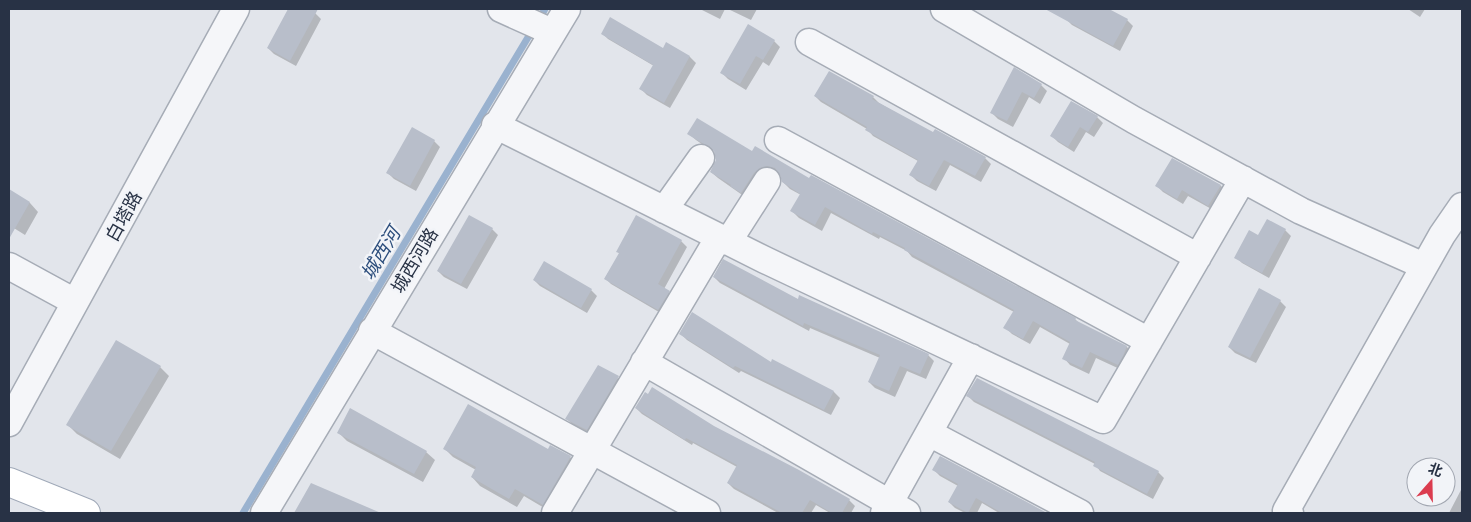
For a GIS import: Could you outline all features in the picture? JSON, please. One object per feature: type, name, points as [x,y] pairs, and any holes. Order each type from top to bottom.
[{"type":"main road","points":[[9,482],[86,513]]},
{"type":"street","name":"白塔路","points":[[9,423],[236,9]]},
{"type":"street","points":[[501,9],[539,26]]},
{"type":"street","name":"城西河路","points":[[264,513],[495,125],[539,26],[567,9]]},
{"type":"street","points":[[944,9],[1134,120],[1301,211],[1424,266]]},
{"type":"street","points":[[809,42],[1198,257]]},
{"type":"street","points":[[495,125],[724,240],[1104,420],[1243,179]]},
{"type":"street","points":[[778,140],[1149,341]]},
{"type":"street","points":[[664,210],[701,158]]},
{"type":"street","points":[[555,513],[644,362],[724,240],[768,181]]},
{"type":"street","points":[[1290,513],[1286,512],[1424,266],[1462,206]]},
{"type":"street","points":[[9,266],[75,302]]},
{"type":"street","points":[[372,331],[707,513]]},
{"type":"street","points":[[644,362],[840,476],[893,510],[928,433],[971,357]]},
{"type":"street","points":[[928,433],[1080,513]]},
{"type":"building","points":[[288,9],[318,9],[290,61],[267,48]]},
{"type":"building","points":[[1045,9],[1109,9],[1128,19],[1113,46]]},
{"type":"building","points":[[610,17],[663,48],[666,42],[690,56],[664,103],[639,89],[653,65],[601,34]]},
{"type":"building","points":[[748,24],[775,40],[763,60],[756,56],[740,84],[720,73]]},
{"type":"building","points":[[1014,67],[1042,84],[1034,98],[1022,92],[1007,121],[990,113]]},
{"type":"building","points":[[829,71],[874,96],[872,99],[933,132],[935,129],[986,157],[975,176],[944,160],[929,186],[909,175],[918,160],[865,130],[867,127],[814,96]]},
{"type":"building","points":[[1071,101],[1098,116],[1088,132],[1080,127],[1068,147],[1050,136]]},
{"type":"building","points":[[697,118],[752,151],[755,146],[809,178],[811,175],[1076,318],[1075,320],[1127,346],[1118,365],[1090,352],[1082,368],[1062,359],[1070,342],[1033,321],[1023,339],[1003,328],[1014,310],[904,250],[905,248],[873,232],[872,234],[825,207],[815,225],[790,211],[800,194],[782,182],[775,168],[767,166],[760,168],[754,173],[741,193],[710,172],[716,160],[714,151],[709,146],[687,134]]},
{"type":"building","points":[[412,127],[435,140],[410,186],[386,173]]},
{"type":"building","points":[[1172,158],[1221,185],[1208,206],[1182,190],[1177,199],[1155,186]]},
{"type":"building","points":[[9,189],[30,202],[9,239]]},
{"type":"building","points":[[469,215],[493,228],[461,284],[437,271]]},
{"type":"building","points":[[636,215],[682,240],[658,284],[670,291],[658,310],[604,279],[619,253],[616,252]]},
{"type":"building","points":[[1267,219],[1286,229],[1262,273],[1234,258],[1249,230],[1258,235]]},
{"type":"building","points":[[723,259],[798,299],[799,295],[929,354],[920,374],[900,366],[889,391],[868,382],[880,355],[804,323],[803,326],[713,277]]},
{"type":"building","points":[[544,261],[592,289],[581,308],[533,280]]},
{"type":"building","points":[[1259,288],[1281,300],[1250,358],[1228,347]]},
{"type":"building","points":[[692,312],[771,362],[772,359],[834,391],[824,410],[735,366],[733,368],[679,334]]},
{"type":"building","points":[[116,340],[161,366],[111,451],[66,425]]},
{"type":"building","points":[[598,365],[619,376],[587,430],[565,419]]},
{"type":"building","points":[[977,378],[1159,471],[1147,494],[1093,466],[1095,462],[966,396]]},
{"type":"building","points":[[652,387],[714,426],[850,499],[842,513],[832,513],[810,500],[802,513],[782,513],[727,483],[737,465],[686,438],[685,440],[635,408],[645,392],[648,394]]},
{"type":"building","points":[[468,404],[548,449],[550,445],[571,456],[543,505],[515,489],[509,499],[471,477],[476,467],[443,449]]},
{"type":"building","points":[[350,408],[427,451],[414,474],[337,433]]},
{"type":"building","points":[[940,456],[1047,513],[1002,513],[976,498],[968,513],[948,502],[958,484],[932,470]]},
{"type":"building","points":[[311,483],[381,513],[294,513]]},
{"type":"waterway","name":"城西河","points":[[243,513],[545,9]]}]
